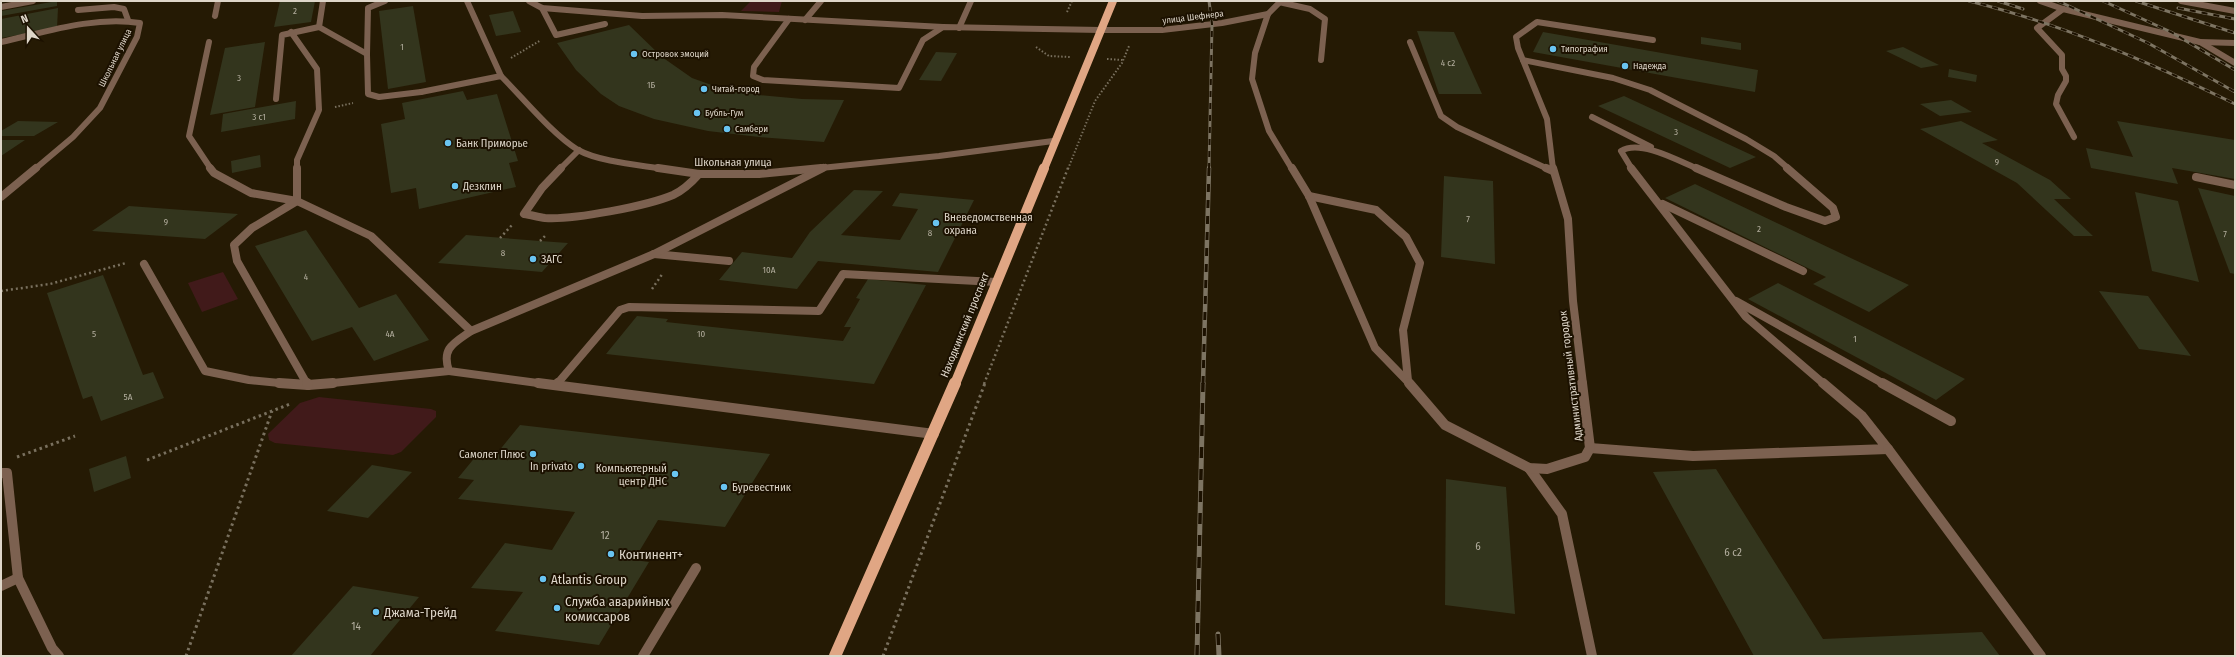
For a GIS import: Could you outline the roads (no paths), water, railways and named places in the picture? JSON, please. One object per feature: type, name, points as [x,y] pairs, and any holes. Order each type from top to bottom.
[{"type":"main road","name":"Находкинский проспект","points":[[835,656],[934,434],[1053,141],[1113,1]]},
{"type":"street","points":[[1,7],[33,1]]},
{"type":"street","points":[[215,16],[218,1]]},
{"type":"street","points":[[319,27],[323,1]]},
{"type":"street","points":[[385,1],[368,8],[367,12],[368,94],[379,97],[421,92],[501,76],[467,1]]},
{"type":"street","points":[[529,1],[542,8],[556,35],[605,24]]},
{"type":"street","points":[[805,20],[821,1]]},
{"type":"street","points":[[959,28],[971,1]]},
{"type":"street","points":[[2040,1],[2063,9],[2200,42],[2235,43]]},
{"type":"street","points":[[2181,1],[2235,11]]},
{"type":"street","points":[[1268,14],[1280,2],[1318,11],[1325,19],[1321,60]]},
{"type":"street","points":[[78,10],[114,7],[124,9],[128,20]]},
{"type":"street","name":"улица Шефнера","points":[[542,8],[642,16],[722,15],[943,28],[1101,30],[1134,32],[1222,23],[1268,14]]},
{"type":"street","points":[[2063,9],[2053,18],[2045,21],[2037,28],[2062,54],[2062,69],[2066,76],[2066,80],[2058,95],[2056,104],[2074,137]]},
{"type":"street","name":"Административный городок","points":[[1268,14],[1256,53],[1252,80],[1269,131],[1310,196],[1375,348],[1408,381],[1446,425],[1529,468],[1546,469],[1585,457],[1590,448],[1574,301],[1568,219],[1553,171],[1547,119],[1523,60],[1516,37],[1529,26],[1537,22],[1653,40]]},
{"type":"street","points":[[789,19],[754,67],[752,76],[763,80],[899,88],[923,40],[943,28]]},
{"type":"street","name":"Школьная улица","points":[[1,42],[102,22],[128,20],[140,23],[137,37],[100,108],[74,137],[1,197]]},
{"type":"street","points":[[276,99],[282,35],[319,27],[367,54]]},
{"type":"street","points":[[291,32],[317,69],[319,110],[297,160],[297,201]]},
{"type":"street","points":[[209,42],[189,136],[214,173],[251,192],[297,201],[371,236],[471,331]]},
{"type":"street","points":[[1410,42],[1441,116],[1457,127],[1553,171]]},
{"type":"street","points":[[2200,42],[2235,63]]},
{"type":"street","points":[[1523,60],[1628,82],[1650,90],[1699,114],[1774,156],[1833,208],[1836,217],[1824,221],[1818,219],[1664,154],[1592,117]]},
{"type":"street","name":"Школьная улица","points":[[501,76],[560,136],[579,150],[613,161],[699,174],[759,174],[939,156],[1053,141]]},
{"type":"street","points":[[1664,154],[1641,148],[1626,148],[1621,151],[1625,160],[1660,203],[1746,317],[1862,416],[2042,656]]},
{"type":"street","points":[[579,150],[546,180],[534,195],[524,214],[545,218],[561,218],[631,207],[672,196],[688,186],[699,174]]},
{"type":"street","points":[[449,371],[445,359],[450,346],[471,331],[654,254],[825,167]]},
{"type":"street","points":[[2196,177],[2235,185]]},
{"type":"street","points":[[1310,196],[1376,210],[1406,237],[1420,263],[1403,330],[1408,381]]},
{"type":"street","points":[[297,201],[252,228],[234,245],[237,261],[308,385]]},
{"type":"street","points":[[1660,203],[1803,271]]},
{"type":"street","points":[[654,254],[729,261]]},
{"type":"street","points":[[144,264],[205,371],[249,380],[308,385],[449,371],[934,434]]},
{"type":"street","points":[[556,385],[620,310],[628,307],[641,306],[819,311],[843,274],[996,282]]},
{"type":"street","points":[[1732,298],[1951,421]]},
{"type":"street","points":[[1590,448],[1693,456],[1888,449]]},
{"type":"street","points":[[1529,468],[1562,514],[1592,656]]},
{"type":"street","points":[[1,473],[7,473],[18,578],[52,648],[59,656]]},
{"type":"street","points":[[643,656],[696,568]]},
{"type":"street","points":[[1,586],[18,578]]},
{"type":"railway","points":[[1209,1],[1212,24],[1209,169]]},
{"type":"railway","points":[[1969,1],[2004,10],[2105,45],[2170,73],[2235,104]]},
{"type":"railway","points":[[1998,1],[2023,9]]},
{"type":"railway","points":[[2058,1],[2148,43],[2235,92]]},
{"type":"railway","points":[[2103,1],[2171,32],[2235,70]]},
{"type":"railway","points":[[2136,1],[2235,33]]},
{"type":"railway","points":[[2178,8],[2235,19]]},
{"type":"railway","points":[[1203,384],[1209,168]]},
{"type":"railway","points":[[1197,656],[1203,383]]},
{"type":"railway","points":[[1218,634],[1219,656]]},
{"type":"place","name":"Типография","points":[[1553,49]]},
{"type":"place","name":"Островок эмоций","points":[[634,54]]},
{"type":"place","name":"Надежда","points":[[1625,66]]},
{"type":"place","name":"Читай-город","points":[[704,89]]},
{"type":"place","name":"Бубль-Гум","points":[[697,113]]},
{"type":"place","name":"Самбери","points":[[727,129]]},
{"type":"place","name":"Банк Приморье","points":[[448,143]]},
{"type":"place","name":"Дезклин","points":[[455,186]]},
{"type":"place","name":"Вневедомственная охрана","points":[[936,223]]},
{"type":"place","name":"ЗАГС","points":[[533,259]]},
{"type":"place","name":"Самолет Плюс","points":[[533,454]]},
{"type":"place","name":"In privato","points":[[581,466]]},
{"type":"place","name":"Компьютерный центр ДНС","points":[[675,474]]},
{"type":"place","name":"Буревестник","points":[[724,487]]},
{"type":"place","name":"Континент+","points":[[611,554]]},
{"type":"place","name":"Atlantis Group","points":[[543,579]]},
{"type":"place","name":"Служба аварийных комиссаров","points":[[557,608]]},
{"type":"place","name":"Джама-Трейд","points":[[376,612]]}]
